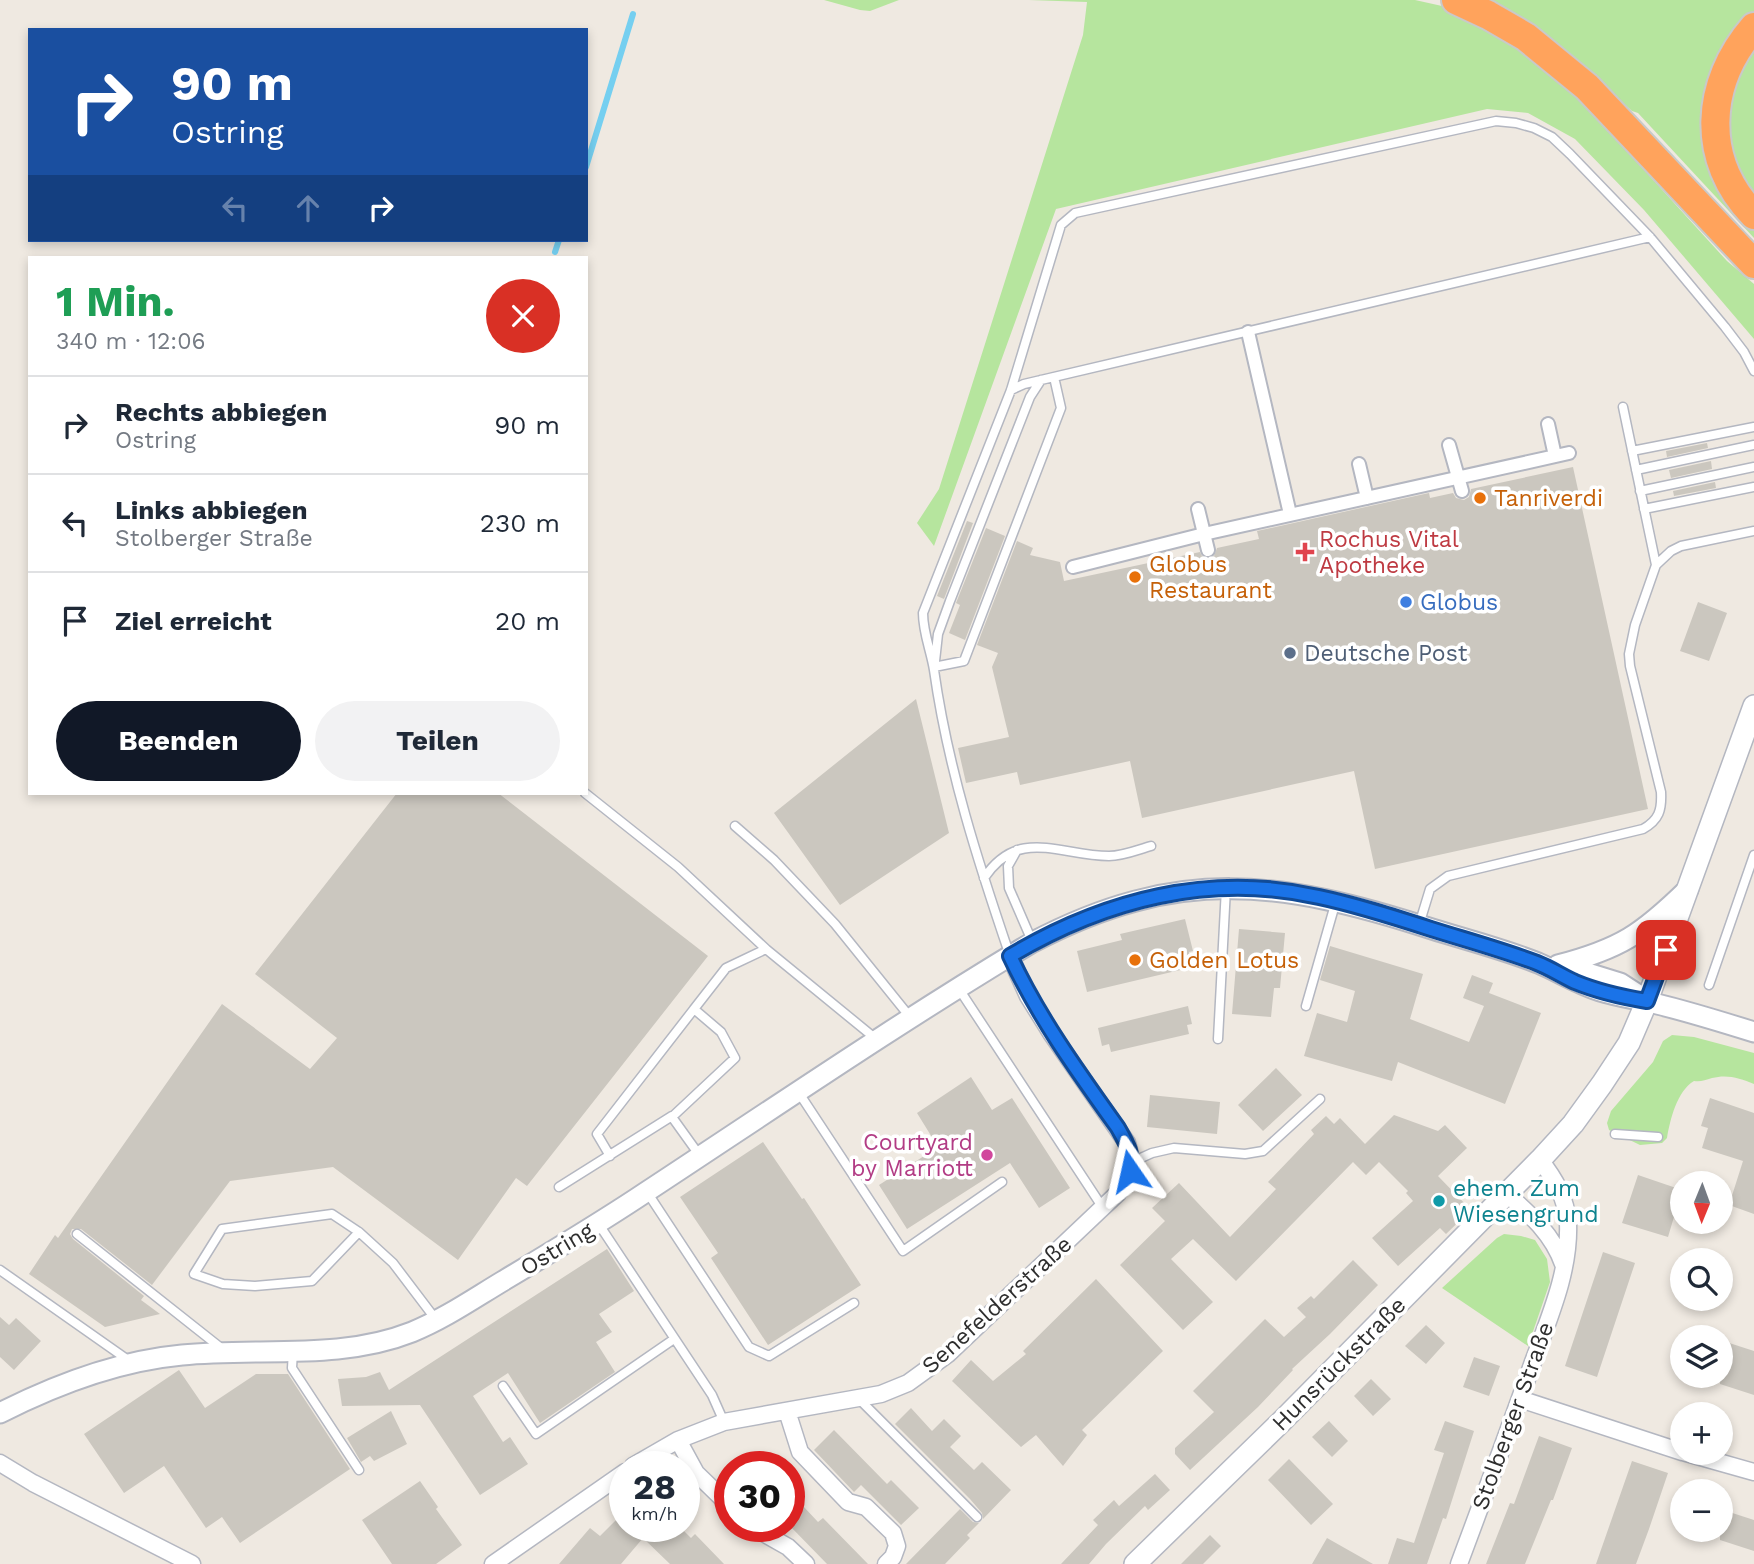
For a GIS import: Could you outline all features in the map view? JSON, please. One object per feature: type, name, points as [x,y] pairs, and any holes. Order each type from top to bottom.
[{"type":"highway","points":[[1456,0],[1526,37],[1587,87],[1754,264]]},
{"type":"highway","points":[[1754,27],[1729,61],[1721,81],[1715,125],[1724,168],[1733,187],[1754,215]]},
{"type":"main road","points":[[1540,1160],[1573,1124],[1629,1044],[1754,706]]},
{"type":"main road","name":"Hunsrückstraße","points":[[1135,1564],[1281,1422],[1540,1160]]},
{"type":"street","points":[[1248,332],[1290,514]]},
{"type":"street","points":[[1548,424],[1555,456]]},
{"type":"street","points":[[1449,445],[1460,485]]},
{"type":"street","points":[[1073,568],[1290,514],[1367,498],[1460,485],[1569,453]]},
{"type":"street","points":[[1359,464],[1367,498]]},
{"type":"street","points":[[1198,509],[1208,551]]},
{"type":"street","name":"Ostring","points":[[0,1413],[83,1376],[131,1362],[182,1354],[360,1346],[391,1339],[437,1321],[647,1192],[1033,942],[1082,918],[1123,904],[1187,890],[1226,888],[1285,891],[1336,901],[1620,983],[1647,1001],[1754,1032]]},
{"type":"street","points":[[1548,964],[1593,956],[1625,942],[1656,920],[1688,889]]},
{"type":"street","points":[[1010,956],[1028,996],[1051,1033],[1118,1128],[1132,1162]]},
{"type":"street","name":"Stolberger Straße","points":[[1459,1564],[1520,1399],[1564,1267],[1568,1222],[1565,1204],[1552,1175],[1540,1160]]},
{"type":"street","name":"Senefelderstraße","points":[[659,1451],[678,1440],[724,1422],[891,1391],[924,1373],[948,1354],[1103,1208],[1126,1181],[1132,1162]]},
{"type":"street","points":[[1507,1195],[1534,1218],[1560,1254],[1564,1267]]},
{"type":"street","points":[[1520,1399],[1670,1448]]},
{"type":"street","points":[[787,1410],[800,1452],[848,1502],[866,1507],[893,1533],[897,1546],[893,1557],[886,1564]]},
{"type":"street","points":[[678,1440],[696,1473],[714,1490]]},
{"type":"street","points":[[0,1463],[33,1483],[192,1564]]},
{"type":"street","points":[[1729,1465],[1754,1472]]},
{"type":"street","points":[[493,1564],[609,1483]]},
{"type":"street","points":[[779,1542],[806,1564]]},
{"type":"lane","points":[[1010,956],[949,758],[934,667],[923,625],[923,612],[1011,390],[1061,225],[1075,214],[1496,121],[1516,123],[1552,137],[1650,237],[1725,327],[1744,352],[1754,371]]},
{"type":"lane","points":[[1011,390],[1024,384],[1650,237]]},
{"type":"lane","points":[[934,667],[964,661],[1061,408],[1054,377]]},
{"type":"lane","points":[[934,667],[938,634],[950,601],[1030,397],[1041,380]]},
{"type":"lane","points":[[1623,407],[1656,565]]},
{"type":"lane","points":[[1632,451],[1754,428]]},
{"type":"lane","points":[[1636,470],[1754,445]]},
{"type":"lane","points":[[1640,491],[1754,467]]},
{"type":"lane","points":[[1644,509],[1754,487]]},
{"type":"lane","points":[[1419,925],[1430,889],[1448,876],[1643,829],[1653,824],[1660,814],[1661,793],[1629,654],[1635,625],[1656,565],[1671,551],[1681,546],[1754,531]]},
{"type":"lane","points":[[588,795],[678,867],[766,949],[878,1041]]},
{"type":"lane","points":[[734,826],[774,860],[835,923],[912,1019]]},
{"type":"lane","points":[[984,878],[1001,858],[1017,850],[1038,846],[1110,856],[1151,846]]},
{"type":"lane","points":[[1017,850],[1009,866],[1009,888],[1033,942]]},
{"type":"lane","points":[[1709,985],[1754,855]]},
{"type":"lane","points":[[1219,1039],[1226,888]]},
{"type":"lane","points":[[1306,1006],[1336,901]]},
{"type":"lane","points":[[610,1156],[597,1134],[726,968],[766,949]]},
{"type":"lane","points":[[959,989],[1103,1208]]},
{"type":"lane","points":[[559,1187],[672,1116],[736,1059],[721,1032],[694,1009]]},
{"type":"lane","points":[[799,1093],[903,1251],[1002,1182]]},
{"type":"lane","points":[[1132,1162],[1152,1153],[1174,1148],[1245,1154],[1263,1151],[1320,1099]]},
{"type":"lane","points":[[672,1116],[701,1157]]},
{"type":"lane","points":[[1615,1133],[1658,1138]]},
{"type":"lane","points":[[647,1192],[749,1347],[769,1356],[854,1303]]},
{"type":"lane","points":[[359,1232],[312,1281],[255,1286],[223,1284],[194,1274],[222,1229],[332,1214],[359,1232],[393,1263],[437,1321]]},
{"type":"lane","points":[[598,1223],[712,1395],[724,1422]]},
{"type":"lane","points":[[77,1234],[226,1352]]},
{"type":"lane","points":[[0,1270],[131,1362]]},
{"type":"lane","points":[[503,1386],[536,1434],[674,1339]]},
{"type":"lane","points":[[293,1351],[292,1368],[359,1470]]},
{"type":"lane","points":[[858,1398],[976,1517]]},
{"type":"green space","points":[[824,0],[899,0],[870,11]]},
{"type":"green space","points":[[1029,0],[1415,0],[1451,8],[1503,35],[1563,81],[1727,261],[1754,284],[1754,339],[1644,210],[1575,139],[1528,113],[1487,109],[1056,209],[934,546],[917,523],[939,489],[1083,35],[1087,2]]},
{"type":"green space","points":[[1487,0],[1754,0],[1754,11],[1731,36],[1719,55],[1709,77],[1704,100],[1742,216],[1754,229],[1754,238],[1638,113],[1632,111],[1560,46],[1525,20]]},
{"type":"green space","points":[[1754,45],[1754,194],[1740,173],[1731,148],[1727,118],[1739,64]]},
{"type":"green space","points":[[1672,1035],[1694,1037],[1754,1053],[1754,1084],[1728,1077],[1694,1081],[1679,1099],[1667,1138],[1662,1143],[1640,1145],[1609,1130],[1607,1123],[1611,1111],[1653,1062],[1663,1041]]},
{"type":"green space","points":[[1504,1234],[1535,1240],[1547,1259],[1550,1282],[1528,1346],[1442,1288]]},
{"type":"building","points":[[1707,443],[1708,448],[1667,457],[1666,451]]},
{"type":"building","points":[[1711,461],[1712,469],[1671,478],[1669,470]]},
{"type":"building","points":[[1573,467],[1648,809],[1375,869],[1354,771],[1142,818],[1130,761],[1020,785],[1017,772],[966,783],[958,748],[1009,737],[992,667],[998,653],[977,645],[1017,541],[1033,548],[1030,555],[1060,562],[1064,581],[1200,552],[1209,559],[1214,556],[1217,548],[1259,539],[1257,531],[1429,493],[1430,498],[1453,493],[1456,498],[1464,500],[1469,497],[1471,489]]},
{"type":"building","points":[[1715,482],[1716,488],[1674,496],[1673,491]]},
{"type":"building","points":[[967,521],[973,523],[944,599],[937,596]]},
{"type":"building","points":[[986,528],[1005,536],[965,640],[949,633],[960,605],[956,603]]},
{"type":"building","points":[[1698,602],[1727,613],[1709,661],[1680,651]]},
{"type":"building","points":[[916,699],[949,833],[840,905],[774,813]]},
{"type":"building","points":[[395,795],[501,795],[708,956],[527,1186],[516,1178],[458,1260],[333,1167],[230,1181],[152,1285],[81,1229],[72,1229],[70,1234],[73,1239],[144,1296],[141,1300],[160,1314],[105,1327],[29,1274],[55,1235],[58,1238],[222,1004],[310,1069],[337,1038],[255,974]]},
{"type":"building","name":"Golden Lotus","points":[[1185,919],[1193,951],[1189,952],[1193,967],[1087,992],[1077,951],[1122,940],[1120,934]]},
{"type":"building","points":[[1239,929],[1285,933],[1280,988],[1274,988],[1271,1017],[1232,1014]]},
{"type":"building","points":[[1330,946],[1423,974],[1410,1019],[1469,1042],[1484,1006],[1463,998],[1472,975],[1493,983],[1489,993],[1541,1013],[1505,1104],[1398,1062],[1392,1081],[1304,1056],[1317,1013],[1347,1022],[1355,991],[1320,980]]},
{"type":"building","points":[[1188,1006],[1192,1024],[1187,1025],[1189,1034],[1111,1052],[1109,1044],[1102,1046],[1098,1028]]},
{"type":"building","points":[[1276,1068],[1302,1095],[1263,1131],[1238,1105]]},
{"type":"building","name":"Courtyard by Marriott","points":[[971,1077],[992,1110],[1012,1098],[1070,1188],[1039,1208],[1010,1163],[907,1229],[879,1185],[938,1147],[917,1113]]},
{"type":"building","points":[[1150,1095],[1220,1102],[1217,1134],[1147,1127]]},
{"type":"building","points":[[1710,1098],[1754,1113],[1754,1214],[1733,1206],[1733,1192],[1743,1161],[1702,1148],[1708,1128],[1701,1126]]},
{"type":"building","points":[[1394,1115],[1438,1131],[1445,1125],[1467,1148],[1438,1176],[1471,1210],[1446,1234],[1440,1228],[1398,1266],[1372,1238],[1413,1201],[1406,1193],[1408,1191],[1379,1162],[1366,1175],[1353,1162],[1236,1281],[1193,1239],[1171,1259],[1213,1302],[1183,1330],[1120,1265],[1165,1221],[1152,1208],[1179,1183],[1230,1237],[1276,1189],[1268,1182],[1314,1134],[1311,1130],[1326,1116],[1334,1124],[1340,1118],[1365,1144]]},
{"type":"building","points":[[763,1142],[802,1199],[804,1198],[861,1285],[768,1345],[711,1258],[718,1253],[680,1197]]},
{"type":"building","points":[[1638,1175],[1670,1186],[1668,1237],[1622,1223]]},
{"type":"building","points":[[607,1249],[634,1291],[599,1314],[612,1332],[596,1342],[615,1372],[540,1423],[508,1373],[473,1396],[503,1442],[510,1437],[528,1464],[480,1495],[420,1405],[342,1406],[338,1379],[366,1377],[380,1372],[389,1390]]},
{"type":"building","points":[[1603,1252],[1635,1263],[1597,1377],[1565,1366]]},
{"type":"building","points":[[1353,1260],[1378,1285],[1292,1369],[1258,1407],[1190,1470],[1175,1454],[1175,1448],[1214,1412],[1193,1391],[1265,1319],[1284,1337],[1306,1317],[1297,1308],[1311,1296],[1314,1299]]},
{"type":"building","points":[[1096,1279],[1163,1351],[1082,1430],[1087,1435],[1063,1466],[1036,1435],[1021,1447],[952,1381],[971,1360],[993,1381],[1026,1354],[1023,1351]]},
{"type":"building","points":[[0,1317],[9,1325],[16,1318],[41,1341],[14,1370],[0,1357]]},
{"type":"building","points":[[1426,1325],[1445,1343],[1426,1364],[1405,1346]]},
{"type":"building","points":[[1733,1344],[1754,1351],[1754,1395],[1732,1388]]},
{"type":"building","points":[[1474,1357],[1500,1366],[1489,1396],[1463,1387]]},
{"type":"building","points":[[179,1370],[205,1408],[256,1374],[288,1374],[350,1469],[240,1543],[222,1517],[206,1528],[164,1466],[124,1493],[84,1434]]},
{"type":"building","points":[[1371,1379],[1391,1399],[1373,1416],[1354,1396]]},
{"type":"building","points":[[911,1408],[932,1431],[944,1419],[961,1436],[950,1447],[974,1470],[982,1462],[1011,1490],[983,1519],[982,1513],[970,1499],[895,1424]]},
{"type":"building","points":[[391,1411],[407,1444],[374,1461],[370,1456],[361,1462],[347,1438]]},
{"type":"building","points":[[1329,1421],[1348,1441],[1332,1457],[1312,1437]]},
{"type":"building","points":[[1445,1421],[1474,1431],[1446,1519],[1443,1518],[1427,1564],[1388,1564],[1397,1538],[1414,1543],[1444,1453],[1434,1450]]},
{"type":"building","points":[[834,1430],[887,1484],[891,1480],[919,1508],[901,1525],[861,1485],[854,1492],[814,1450]]},
{"type":"building","points":[[1539,1436],[1572,1448],[1553,1500],[1525,1564],[1486,1564],[1510,1503],[1514,1504]]},
{"type":"building","points":[[1289,1459],[1333,1504],[1311,1525],[1268,1480]]},
{"type":"building","points":[[1632,1461],[1668,1473],[1649,1529],[1636,1564],[1596,1564]]},
{"type":"building","points":[[1155,1474],[1170,1490],[1148,1510],[1145,1506],[1089,1564],[1061,1564],[1098,1525],[1093,1520],[1114,1500],[1119,1506]]},
{"type":"building","points":[[420,1481],[462,1545],[436,1564],[392,1564],[362,1520]]},
{"type":"building","points":[[805,1508],[818,1522],[823,1518],[868,1564],[827,1564],[805,1541]]},
{"type":"building","points":[[960,1509],[973,1522],[979,1523],[967,1535],[970,1538],[945,1564],[906,1564]]},
{"type":"building","points":[[1733,1513],[1754,1520],[1754,1551],[1726,1542],[1733,1542]]},
{"type":"building","points":[[609,1527],[609,1542],[640,1542],[621,1564],[559,1564],[590,1528],[600,1536]]},
{"type":"building","points":[[1210,1535],[1221,1546],[1203,1564],[1181,1564]]},
{"type":"building","points":[[1327,1538],[1373,1564],[1312,1564]]},
{"type":"building","points":[[700,1539],[724,1564],[670,1564],[647,1542],[700,1542]]},
{"type":"waterway","points":[[588,160],[633,14]]},
{"type":"waterway","points":[[555,252],[558,242]]},
{"type":"place","name":"Tanriverdi","points":[[1480,498]]},
{"type":"place","name":"Rochus Vital Apotheke","points":[[1305,552]]},
{"type":"place","name":"Globus Restaurant","points":[[1135,577]]},
{"type":"place","name":"Globus","points":[[1406,602]]},
{"type":"place","name":"Deutsche Post","points":[[1290,653]]},
{"type":"place","name":"Golden Lotus","points":[[1135,960]]},
{"type":"place","name":"Courtyard by Marriott","points":[[987,1155]]},
{"type":"place","name":"ehem. Zum Wiesengrund","points":[[1439,1201]]},
{"type":"route","points":[[1130,1171],[1132,1162],[1118,1128],[1051,1033],[1028,996],[1010,956],[1062,927],[1092,914],[1155,895],[1187,890],[1253,888],[1285,891],[1350,905],[1419,925],[1538,964],[1600,991],[1647,1001],[1666,950]]}]
